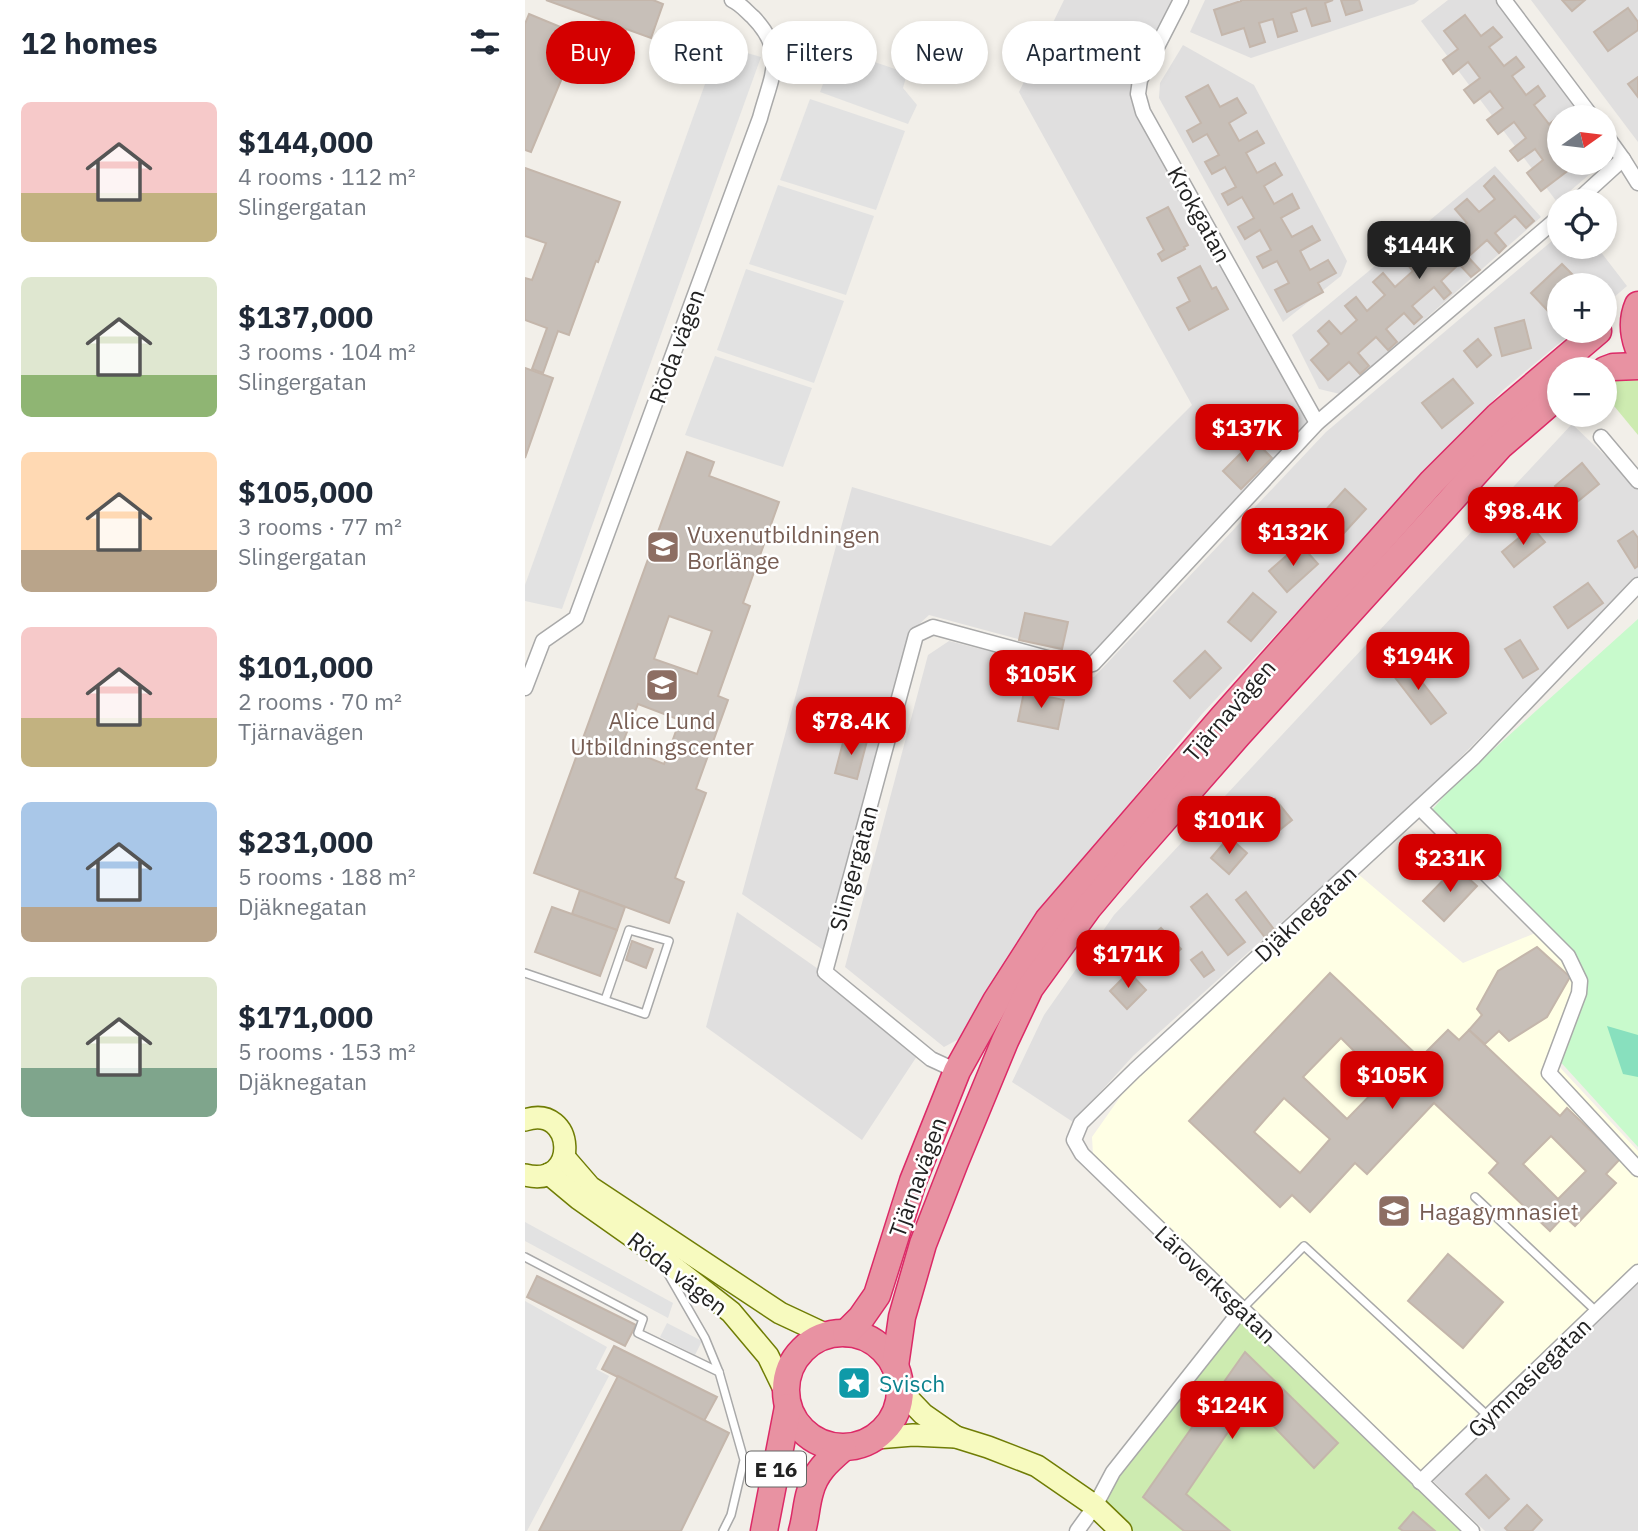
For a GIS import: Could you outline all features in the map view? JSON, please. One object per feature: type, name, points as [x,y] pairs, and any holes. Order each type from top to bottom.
[{"type":"highway","points":[[1617,316],[1638,300]]},
{"type":"highway","points":[[1638,306],[1633,328],[1638,347]]},
{"type":"highway","name":"Tjärnavägen","points":[[837,1334],[861,1318],[877,1295],[913,1181],[957,1071],[996,1001],[1048,920],[1223,717],[1432,482],[1498,416],[1584,343]]},
{"type":"highway","points":[[1617,367],[1638,366]]},
{"type":"highway","name":"Tjärnavägen","points":[[898,1379],[902,1317],[923,1244],[1005,1041],[1030,988],[1088,908],[1238,735],[1500,446],[1547,405]]},
{"type":"highway","points":[[837,1334],[866,1337],[876,1343],[890,1357],[898,1379],[898,1409],[889,1425],[876,1438],[860,1445],[843,1448],[815,1441],[794,1421],[787,1399],[787,1378],[797,1356],[805,1347],[837,1334]]},
{"type":"highway","name":"E 16","points":[[764,1531],[787,1399]]},
{"type":"highway","name":"E 16","points":[[802,1531],[810,1492],[817,1474],[826,1462],[843,1448]]},
{"type":"street","name":"Röda vägen","points":[[525,688],[543,641],[576,618],[760,118],[775,61],[772,43],[764,28],[732,0]]},
{"type":"street","name":"Krokgatan","points":[[1181,0],[1140,80],[1138,94],[1143,112],[1317,424]]},
{"type":"street","points":[[1504,0],[1583,105]]},
{"type":"street","points":[[1617,151],[1638,183]]},
{"type":"street","points":[[1590,189],[1623,159]]},
{"type":"street","name":"Slingergatan","points":[[957,1071],[931,1059],[825,972],[916,635],[933,627],[1080,667],[1093,664],[1317,424],[1547,227]]},
{"type":"street","points":[[1601,437],[1638,481]]},
{"type":"street","name":"Djäknegatan","points":[[1082,1154],[1075,1140],[1081,1123],[1473,757],[1638,585]]},
{"type":"street","points":[[1420,808],[1568,956],[1580,981],[1579,993],[1549,1073],[1638,1169]]},
{"type":"street","points":[[525,1120],[538,1117],[555,1124],[565,1139],[566,1148],[564,1157],[549,1174],[541,1177],[525,1175]]},
{"type":"street","name":"Läroverksgatan","points":[[1082,1154],[1472,1531]]},
{"type":"street","name":"Röda vägen","points":[[564,1157],[590,1187],[780,1313],[837,1334]]},
{"type":"street","name":"Röda vägen","points":[[549,1174],[731,1312],[768,1356],[787,1399]]},
{"type":"street","name":"Gymnasiegatan","points":[[1420,1482],[1638,1272]]},
{"type":"street","points":[[1077,1531],[1095,1506],[1113,1472],[1242,1308]]},
{"type":"street","points":[[898,1379],[923,1414],[956,1437],[1037,1466],[1095,1506],[1121,1531]]},
{"type":"street","points":[[876,1438],[913,1435],[956,1437]]},
{"type":"lane","points":[[525,972],[605,1000],[645,1014],[669,941],[629,930],[605,1000]]},
{"type":"lane","points":[[1475,1197],[1597,1312]]},
{"type":"lane","points":[[1242,1308],[1304,1246],[1488,1416]]},
{"type":"lane","points":[[656,1254],[705,1338],[719,1372],[744,1460],[731,1515],[723,1531]]},
{"type":"lane","points":[[525,1257],[643,1319],[638,1333],[719,1372]]},
{"type":"shaded area","points":[[1064,0],[1176,0],[1165,21],[1054,21]]},
{"type":"shaded area","points":[[1205,0],[1419,0],[1414,4],[1251,58],[1190,32]]},
{"type":"shaded area","points":[[1448,0],[1499,0],[1581,105],[1547,105],[1547,175],[1589,175],[1572,189],[1547,189],[1421,21]]},
{"type":"shaded area","points":[[1531,0],[1638,0],[1638,142],[1617,114],[1617,105],[1610,105]]},
{"type":"shaded area","points":[[1183,45],[1254,85],[1347,261],[1341,276],[1283,322],[1159,98],[1160,84],[1165,84],[1165,75]]},
{"type":"shaded area","points":[[748,53],[761,57],[562,609],[525,601],[525,585],[705,84],[748,84]]},
{"type":"shaded area","points":[[877,63],[891,68],[891,84],[904,84],[903,88],[917,105],[908,124],[820,92],[823,84],[877,84]]},
{"type":"shaded area","points":[[1023,84],[1137,84],[1138,109],[1307,423],[1089,658],[929,615],[912,631],[826,952],[742,894],[852,487],[1051,546],[1192,405],[1019,92]]},
{"type":"shaded area","points":[[810,99],[905,131],[876,210],[780,180]]},
{"type":"shaded area","points":[[1495,166],[1541,217],[1340,394],[1319,389],[1292,335]]},
{"type":"shaded area","points":[[778,185],[874,216],[846,295],[749,264]]},
{"type":"shaded area","points":[[1547,245],[1547,259],[1606,259],[1617,273],[1547,273],[1547,343],[1560,343],[1503,390],[1202,714],[1019,940],[959,1039],[944,1047],[845,967],[928,655],[949,641],[1094,677],[1326,432]]},
{"type":"shaded area","points":[[746,269],[844,301],[814,383],[717,350]]},
{"type":"shaded area","points":[[1617,273],[1627,286],[1617,295]]},
{"type":"shaded area","points":[[715,356],[812,388],[783,467],[685,435]]},
{"type":"shaded area","points":[[1569,427],[1575,427],[1638,487],[1638,579],[1423,795],[1133,1056],[1073,1122],[1012,1082],[1044,1015],[1114,915]]},
{"type":"shaded area","name":"Hagagymnasiet","points":[[1358,874],[1463,963],[1540,931],[1578,981],[1552,1059],[1638,1151],[1638,1266],[1420,1475],[1093,1155],[1092,1137],[1137,1073]]},
{"type":"shaded area","points":[[737,912],[821,971],[919,1053],[862,1140],[706,1027]]},
{"type":"shaded area","points":[[525,1222],[673,1303],[668,1318],[525,1241]]},
{"type":"shaded area","points":[[1638,1281],[1638,1531],[1485,1531],[1432,1480]]},
{"type":"shaded area","points":[[525,1301],[607,1347],[596,1369],[609,1376],[527,1531],[525,1531]]},
{"type":"shaded area","points":[[667,1323],[702,1341],[695,1355],[660,1337]]},
{"type":"green space","points":[[1638,375],[1638,435],[1617,410],[1617,376]]},
{"type":"green space","points":[[1638,619],[1638,1147],[1556,1057],[1581,982],[1568,955],[1431,811],[1454,785]]},
{"type":"green space","points":[[1607,1026],[1638,1035],[1638,1077],[1623,1074]]},
{"type":"green space","points":[[1242,1309],[1472,1531],[1121,1531],[1095,1506]]},
{"type":"building","points":[[546,0],[653,0],[663,4],[657,21],[649,21],[649,37],[635,32],[635,21],[604,21]]},
{"type":"building","points":[[1241,0],[1333,0],[1325,3],[1330,21],[1312,26],[1306,8],[1291,13],[1297,31],[1278,37],[1273,19],[1259,23],[1265,42],[1250,47],[1244,28],[1222,35],[1214,10]]},
{"type":"building","points":[[1341,0],[1359,0],[1362,10],[1346,15]]},
{"type":"building","points":[[1562,0],[1585,0],[1572,11]]},
{"type":"building","points":[[1628,8],[1638,22],[1638,30],[1608,51],[1594,32]]},
{"type":"building","points":[[529,14],[546,21],[546,84],[559,84],[531,152],[525,150],[525,24]]},
{"type":"building","points":[[1465,15],[1481,36],[1493,27],[1502,37],[1489,47],[1504,66],[1516,57],[1524,67],[1512,76],[1526,95],[1538,86],[1545,96],[1534,105],[1547,121],[1547,175],[1562,175],[1541,191],[1527,173],[1543,160],[1535,149],[1518,161],[1510,151],[1526,138],[1514,122],[1498,134],[1487,120],[1503,108],[1490,91],[1474,103],[1464,90],[1480,78],[1468,62],[1453,74],[1443,60],[1458,49],[1444,31]]},
{"type":"building","points":[[1638,77],[1638,97],[1628,84]]},
{"type":"building","points":[[1208,85],[1220,107],[1237,98],[1246,113],[1229,123],[1239,141],[1257,131],[1264,143],[1246,153],[1257,173],[1275,163],[1282,175],[1264,186],[1274,204],[1292,194],[1299,208],[1281,218],[1292,237],[1312,226],[1320,240],[1300,251],[1310,270],[1328,260],[1336,273],[1318,283],[1323,292],[1287,312],[1275,290],[1289,283],[1277,261],[1263,268],[1257,257],[1271,250],[1260,230],[1245,239],[1238,227],[1254,218],[1242,197],[1228,205],[1222,194],[1236,187],[1225,167],[1212,174],[1205,162],[1219,155],[1207,134],[1193,142],[1187,131],[1201,123],[1186,97]]},
{"type":"building","points":[[525,168],[620,202],[569,335],[558,331],[543,373],[532,369],[547,328],[525,320],[525,278],[532,280],[546,243],[525,236]]},
{"type":"building","points":[[1494,176],[1534,221],[1526,228],[1515,216],[1495,233],[1506,246],[1499,253],[1487,240],[1468,257],[1480,270],[1471,277],[1459,264],[1441,281],[1451,293],[1444,299],[1434,287],[1412,306],[1422,317],[1414,324],[1404,313],[1386,329],[1397,342],[1388,350],[1376,337],[1358,353],[1369,366],[1360,374],[1349,362],[1328,380],[1311,360],[1329,344],[1318,331],[1329,321],[1341,334],[1357,320],[1345,306],[1356,297],[1367,311],[1385,295],[1373,282],[1383,273],[1395,287],[1413,271],[1401,257],[1411,249],[1423,262],[1441,246],[1429,233],[1439,224],[1451,237],[1467,223],[1455,209],[1467,199],[1479,212],[1495,199],[1484,186]]},
{"type":"building","points":[[1168,207],[1188,245],[1162,261],[1158,254],[1164,250],[1147,218]]},
{"type":"building","points":[[1562,264],[1571,273],[1552,273]]},
{"type":"building","points":[[1200,266],[1212,289],[1216,287],[1228,309],[1189,330],[1177,308],[1190,301],[1178,278]]},
{"type":"building","points":[[1547,278],[1547,310],[1531,293]]},
{"type":"building","points":[[1524,320],[1531,348],[1502,356],[1495,328]]},
{"type":"building","points":[[1478,339],[1491,355],[1477,367],[1464,351]]},
{"type":"building","points":[[525,368],[553,378],[525,458]]},
{"type":"building","points":[[1453,379],[1473,403],[1442,428],[1422,403]]},
{"type":"building","points":[[1254,440],[1272,458],[1241,489],[1223,471]]},
{"type":"building","name":"Alice Lund Utbildningscenter","points":[[687,452],[714,462],[709,476],[779,502],[743,603],[750,606],[718,696],[728,700],[696,789],[706,793],[675,878],[684,882],[669,923],[534,873]],"holes":[[[669,616],[712,631],[697,674],[654,659]],[[638,704],[680,720],[664,764],[621,747]]]},
{"type":"building","points":[[1582,463],[1599,484],[1572,506],[1555,486]]},
{"type":"building","points":[[1345,489],[1366,509],[1343,534],[1322,514]]},
{"type":"building","points":[[1532,527],[1545,542],[1514,567],[1502,552]]},
{"type":"building","points":[[1633,531],[1638,538],[1638,566],[1635,568],[1618,541]]},
{"type":"building","points":[[1300,544],[1318,564],[1287,592],[1269,571]]},
{"type":"building","points":[[1588,583],[1603,603],[1568,628],[1554,607]]},
{"type":"building","points":[[1253,593],[1276,612],[1251,641],[1228,622]]},
{"type":"building","points":[[1025,613],[1068,622],[1062,649],[1019,640]]},
{"type":"building","points":[[1520,640],[1538,669],[1523,678],[1505,649]]},
{"type":"building","points":[[1205,651],[1221,668],[1190,698],[1174,681]]},
{"type":"building","points":[[1405,660],[1446,713],[1431,724],[1390,671]]},
{"type":"building","points":[[1024,692],[1064,700],[1058,729],[1018,721]]},
{"type":"building","points":[[845,735],[867,741],[857,779],[835,773]]},
{"type":"building","points":[[1275,799],[1292,820],[1271,837],[1253,816]]},
{"type":"building","points":[[1229,837],[1247,853],[1229,874],[1211,858]]},
{"type":"building","points":[[1456,867],[1477,886],[1444,921],[1423,901]]},
{"type":"building","points":[[580,890],[625,907],[617,930],[572,914]]},
{"type":"building","points":[[1246,892],[1276,932],[1267,940],[1236,900]]},
{"type":"building","points":[[1207,894],[1245,942],[1228,955],[1191,907]]},
{"type":"building","points":[[552,907],[617,930],[600,976],[535,952]]},
{"type":"building","points":[[1161,928],[1181,949],[1161,966],[1142,945]]},
{"type":"building","points":[[632,941],[653,949],[646,968],[626,960]]},
{"type":"building","points":[[1537,947],[1570,977],[1547,1017],[1509,1041],[1499,1031],[1485,1044],[1469,1030],[1482,1015],[1477,1009],[1498,971]]},
{"type":"building","points":[[1202,952],[1214,970],[1204,977],[1191,960]]},
{"type":"building","points":[[1129,972],[1146,990],[1127,1009],[1110,991]]},
{"type":"building","points":[[1330,973],[1420,1058],[1448,1030],[1459,1040],[1469,1030],[1560,1116],[1567,1108],[1620,1159],[1606,1174],[1616,1183],[1575,1226],[1564,1216],[1550,1231],[1489,1173],[1498,1163],[1434,1103],[1367,1174],[1355,1163],[1310,1212],[1292,1195],[1280,1207],[1189,1121]],"holes":[[[1341,1038],[1384,1081],[1347,1119],[1303,1077]],[[1284,1098],[1330,1139],[1300,1173],[1254,1132]],[[1551,1136],[1586,1171],[1558,1199],[1523,1164]]]},
{"type":"building","points":[[1448,1254],[1503,1302],[1463,1348],[1408,1301]]},
{"type":"building","points":[[537,1276],[636,1325],[625,1346],[527,1297]]},
{"type":"building","points":[[614,1346],[717,1397],[704,1421],[602,1369]]},
{"type":"building","points":[[1245,1352],[1338,1443],[1314,1468],[1249,1401],[1186,1494],[1230,1531],[1184,1531],[1143,1497]]},
{"type":"building","points":[[618,1376],[729,1433],[681,1531],[539,1531]]},
{"type":"building","points":[[1486,1475],[1509,1499],[1489,1518],[1466,1494]]},
{"type":"building","points":[[1527,1505],[1542,1520],[1532,1531],[1508,1531],[1505,1528]]},
{"type":"building","points":[[1413,1512],[1435,1531],[1403,1531],[1399,1528]]},
{"type":"place","name":"Vuxenutbildningen Borlänge","points":[[663,547]]},
{"type":"place","name":"Alice Lund Utbildningscenter","points":[[662,685]]},
{"type":"place","name":"Hagagymnasiet","points":[[1394,1211]]},
{"type":"place","name":"Svisch","points":[[854,1383]]}]
